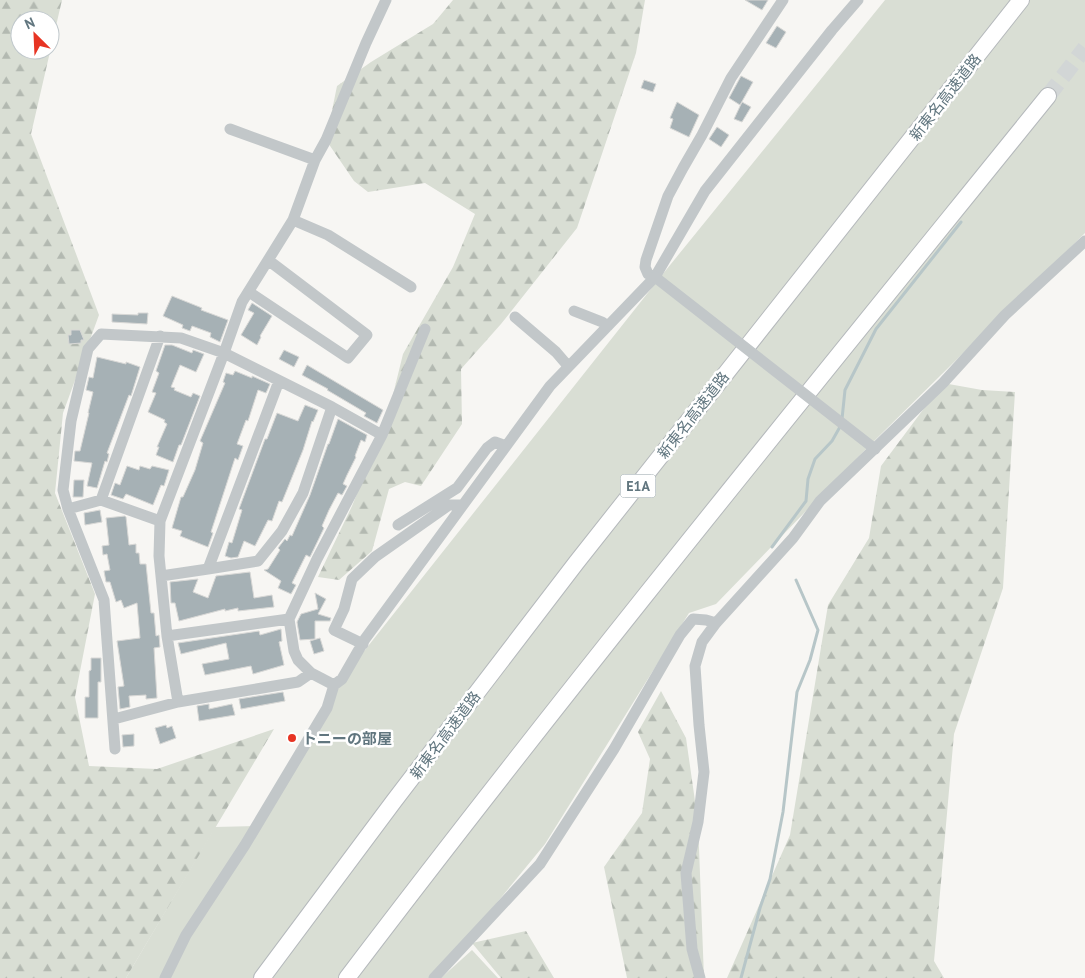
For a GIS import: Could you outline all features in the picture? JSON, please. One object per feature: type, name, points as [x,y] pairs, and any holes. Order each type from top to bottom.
[{"type":"highway","name":"新東名高速道路","points":[[262,978],[394,801],[576,564],[1021,0]]},
{"type":"highway","points":[[347,978],[448,845],[635,609],[1048,96]]},
{"type":"street","points":[[178,702],[167,636],[159,556],[160,521],[242,302],[293,220],[315,160],[326,140],[386,0]]},
{"type":"street","points":[[783,0],[731,78],[668,196],[645,267],[648,274],[655,276],[875,449]]},
{"type":"street","points":[[165,978],[186,936],[245,845],[328,708],[334,685],[342,679],[363,644],[550,386],[655,276],[705,191],[832,30],[858,0]]},
{"type":"street","points":[[230,129],[315,160]]},
{"type":"street","points":[[293,220],[328,235],[411,287]]},
{"type":"street","points":[[700,978],[692,949],[686,873],[698,822],[704,772],[694,666],[702,642],[716,623],[792,538],[820,501],[943,383],[1005,315],[1085,241]]},
{"type":"street","points":[[249,292],[348,358],[367,336],[268,260]]},
{"type":"street","points":[[574,310],[608,326]]},
{"type":"street","points":[[515,316],[556,352],[568,366]]},
{"type":"street","points":[[334,685],[311,674],[298,660],[289,618],[317,559],[382,435],[425,329]]},
{"type":"street","points":[[115,749],[104,600],[68,509],[63,490],[71,421],[88,349],[101,334],[181,338],[224,353],[332,407],[382,435]]},
{"type":"street","points":[[101,500],[160,336]]},
{"type":"street","points":[[208,569],[279,381]]},
{"type":"street","points":[[161,576],[258,561],[282,531],[303,493],[332,407]]},
{"type":"street","points":[[398,525],[457,488],[487,448],[495,442],[506,446]]},
{"type":"street","points":[[68,509],[101,500],[160,521]]},
{"type":"street","points":[[363,644],[334,630],[344,609],[352,580],[375,557],[449,505],[463,505]]},
{"type":"street","points":[[167,636],[289,618]]},
{"type":"street","points":[[434,978],[540,864],[614,749],[680,635],[693,620],[706,620],[716,623]]},
{"type":"street","points":[[114,719],[178,702],[298,682],[311,674]]},
{"type":"green space","points":[[0,0],[62,0],[60,10],[10,10],[10,60],[48,60],[31,134],[99,315],[63,413],[55,493],[95,594],[75,697],[89,766],[157,769],[274,729],[126,978],[0,978]]},
{"type":"green space","points":[[453,0],[645,0],[636,53],[577,228],[501,324],[461,369],[462,424],[421,486],[405,482],[389,489],[372,551],[339,580],[318,577],[352,506],[387,419],[403,354],[453,267],[475,214],[425,183],[368,192],[354,181],[326,140],[337,86],[371,62],[433,24]]},
{"type":"green space","points":[[885,0],[1085,0],[1085,233],[868,447],[716,604],[689,613],[545,844],[435,978],[126,978],[215,827],[256,826],[342,679],[662,275]]},
{"type":"green space","points":[[943,383],[982,390],[1015,392],[1003,588],[954,734],[934,961],[944,978],[727,978],[790,835],[828,605],[869,538],[881,466]]},
{"type":"green space","points":[[661,691],[686,738],[698,822],[704,978],[627,978],[604,867],[642,813],[650,759],[638,732]]},
{"type":"green space","points":[[526,931],[554,978],[501,978],[472,943]]},
{"type":"green space","points":[[472,950],[498,978],[441,978]]},
{"type":"building","points":[[745,0],[768,0],[762,10]]},
{"type":"building","points":[[777,26],[786,32],[776,48],[766,43]]},
{"type":"building","points":[[741,76],[753,82],[740,105],[729,98]]},
{"type":"building","points":[[644,80],[656,84],[653,92],[641,88]]},
{"type":"building","points":[[677,102],[699,115],[689,137],[670,128],[673,119],[670,118]]},
{"type":"building","points":[[742,102],[751,107],[742,122],[734,119]]},
{"type":"building","points":[[717,127],[729,135],[721,147],[709,139]]},
{"type":"building","points":[[172,296],[228,320],[220,342],[210,337],[211,333],[192,326],[190,331],[182,328],[183,325],[163,316]]},
{"type":"building","points":[[252,303],[272,316],[257,345],[241,335],[254,313],[248,310]]},
{"type":"building","points":[[138,313],[148,313],[147,324],[112,322],[112,314],[138,315]]},
{"type":"building","points":[[71,330],[80,330],[84,340],[81,340],[81,343],[69,344],[68,335],[71,335]]},
{"type":"building","points":[[165,345],[172,345],[192,353],[193,350],[204,354],[196,372],[180,365],[171,387],[191,397],[193,393],[200,396],[173,462],[156,455],[159,447],[157,447],[167,424],[164,422],[165,420],[148,412],[156,393],[152,392],[159,373],[156,371]]},
{"type":"building","points":[[284,350],[299,357],[294,367],[279,359]]},
{"type":"building","points":[[97,357],[126,364],[126,362],[140,367],[131,396],[129,395],[107,453],[109,454],[107,462],[105,461],[97,488],[87,486],[92,463],[74,461],[75,451],[80,451],[89,413],[93,392],[86,390],[89,377],[93,378]]},
{"type":"building","points":[[307,365],[383,410],[377,423],[364,416],[366,413],[302,375]]},
{"type":"building","points":[[235,371],[270,384],[266,393],[258,390],[248,421],[246,420],[237,444],[243,446],[238,460],[235,458],[208,547],[180,536],[182,531],[172,528],[181,497],[183,497],[195,470],[203,443],[200,441],[225,383],[223,382],[226,373],[233,375]]},
{"type":"building","points":[[305,405],[318,410],[312,421],[303,450],[282,502],[279,501],[272,521],[268,520],[255,546],[244,541],[238,557],[231,558],[225,556],[229,542],[232,543],[242,510],[239,509],[265,439],[267,439],[277,413],[298,421]]},
{"type":"building","points":[[338,419],[367,435],[365,442],[361,440],[356,457],[343,484],[347,486],[342,495],[338,493],[329,510],[322,526],[324,528],[310,557],[306,555],[292,583],[296,585],[291,594],[278,588],[281,581],[264,570],[268,569],[280,550],[278,548],[285,539],[287,541],[290,535],[292,536],[310,495]]},
{"type":"building","points":[[127,466],[139,470],[140,466],[150,469],[152,466],[169,470],[164,486],[161,485],[153,505],[126,494],[123,499],[111,495],[115,483],[120,485]]},
{"type":"building","points":[[74,480],[84,480],[83,497],[73,497]]},
{"type":"building","points":[[100,510],[102,522],[85,525],[84,513]]},
{"type":"building","points":[[125,516],[129,545],[136,544],[136,553],[139,553],[140,564],[146,564],[151,613],[154,613],[156,636],[159,635],[160,647],[154,648],[157,698],[146,699],[146,695],[129,696],[130,707],[120,709],[118,687],[124,686],[117,641],[140,638],[137,603],[124,608],[121,600],[116,602],[110,582],[106,582],[104,571],[110,570],[107,554],[103,555],[102,546],[109,545],[106,518]]},
{"type":"building","points":[[250,572],[254,598],[272,595],[274,607],[238,611],[238,608],[225,611],[225,609],[179,621],[175,603],[171,603],[170,582],[198,579],[193,592],[208,598],[216,576]]},
{"type":"building","points":[[315,593],[326,599],[318,614],[331,618],[330,621],[315,621],[315,639],[300,640],[297,622],[301,614],[318,609]]},
{"type":"building","points":[[281,629],[282,641],[279,642],[284,665],[253,674],[251,666],[205,675],[202,664],[229,659],[226,643],[181,654],[178,643],[259,631],[260,635]]},
{"type":"building","points":[[320,638],[324,651],[314,654],[310,641]]},
{"type":"building","points":[[91,658],[101,658],[101,682],[98,682],[98,718],[85,718],[85,697],[89,697]]},
{"type":"building","points":[[283,692],[285,701],[241,709],[239,699]]},
{"type":"building","points":[[209,704],[209,709],[232,704],[235,715],[199,721],[197,706]]},
{"type":"building","points":[[166,725],[167,728],[172,726],[176,738],[160,744],[155,728]]},
{"type":"building","points":[[134,734],[134,746],[123,747],[122,735]]},
{"type":"waterway","points":[[842,419],[845,390],[876,329],[961,222]]},
{"type":"waterway","points":[[772,547],[806,501],[808,479],[815,459],[832,441],[841,425]]},
{"type":"waterway","points":[[741,978],[770,879],[783,812],[797,692],[810,660],[818,630],[796,580]]},
{"type":"tunnel","points":[[1048,96],[1085,48]]},
{"type":"place","name":"トニーの部屋","points":[[292,738]]}]
